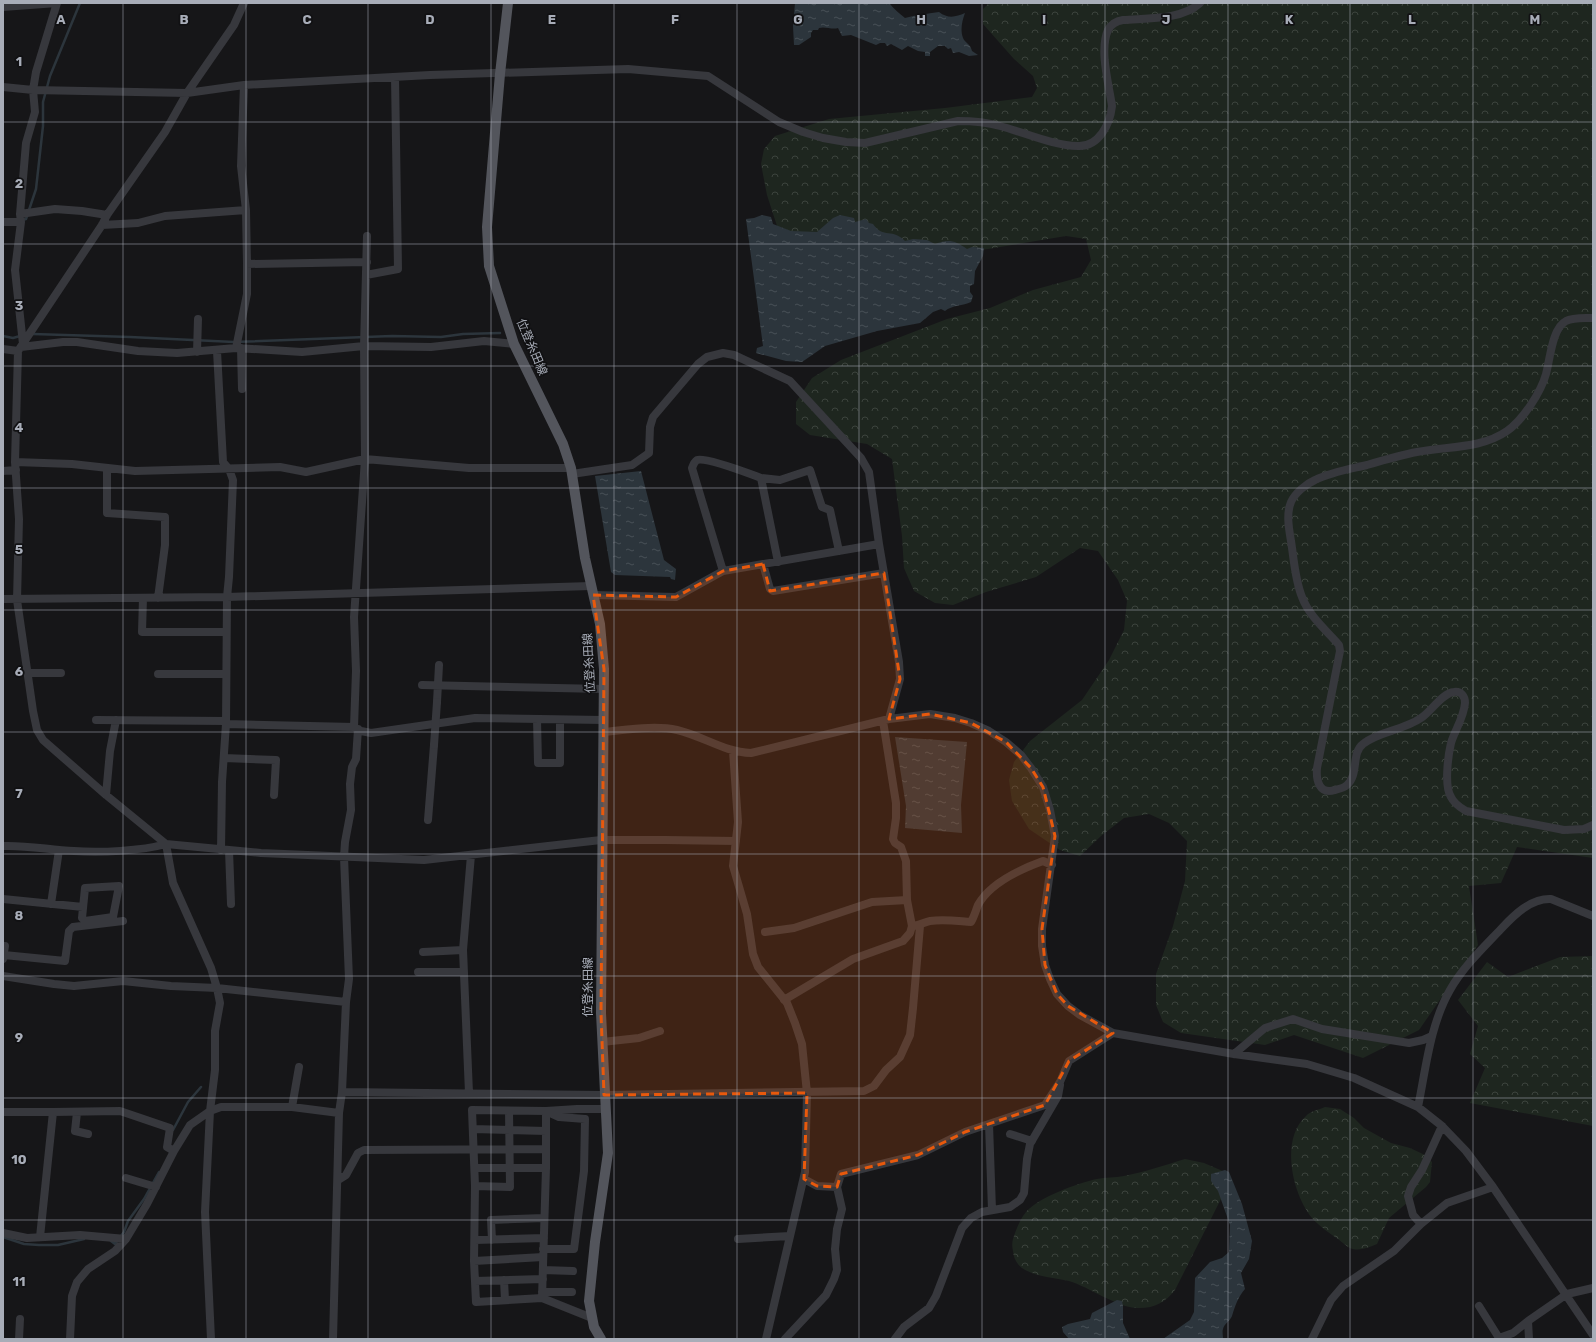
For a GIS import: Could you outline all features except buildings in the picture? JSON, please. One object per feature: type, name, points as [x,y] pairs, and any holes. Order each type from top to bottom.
[{"type":"main road","name":"位登糸田線","points":[[508,3],[500,74],[487,227],[489,266],[514,344],[562,444],[571,471],[592,591],[600,624],[604,668],[601,840],[601,1013],[608,1153],[595,1242],[589,1301],[594,1327],[601,1339]]},
{"type":"street","points":[[21,347],[107,216],[165,132],[187,94],[234,24],[244,3]]},
{"type":"street","points":[[3,86],[33,90],[187,94],[244,85],[395,77],[628,69],[654,70],[708,76],[779,122],[822,138],[846,142],[865,143],[958,121],[970,121],[986,122],[1065,145],[1079,146],[1087,145],[1095,140],[1104,131],[1111,115],[1112,106],[1106,68],[1105,50],[1108,29],[1117,21],[1177,15],[1187,12],[1200,3]]},
{"type":"street","points":[[3,7],[57,4],[36,72],[33,90],[35,112],[26,143],[15,270],[21,347],[16,466],[18,519],[17,600],[33,711],[37,730],[43,740],[106,795],[166,844],[173,883],[211,968],[217,988],[220,1004],[215,1031],[215,1070],[210,1111],[205,1212],[211,1339]]},
{"type":"street","points":[[366,275],[398,269],[395,77]]},
{"type":"street","points":[[242,389],[239,348],[247,294],[246,210],[241,166],[244,85]]},
{"type":"street","points":[[3,222],[55,209],[82,210],[107,216]]},
{"type":"street","points":[[102,225],[138,223],[165,216],[246,210]]},
{"type":"street","points":[[333,1339],[339,1113],[342,1092],[346,1002],[349,979],[344,857],[345,842],[351,810],[350,784],[352,767],[356,759],[356,671],[354,617],[365,459],[364,346],[367,236]]},
{"type":"street","points":[[247,264],[367,262]]},
{"type":"street","points":[[1593,318],[1566,321],[1560,327],[1553,343],[1546,375],[1536,394],[1524,414],[1510,429],[1497,438],[1484,443],[1418,452],[1346,470],[1315,480],[1296,495],[1291,503],[1289,513],[1289,527],[1298,583],[1302,598],[1311,614],[1339,645],[1340,651],[1317,768],[1316,778],[1320,786],[1325,790],[1332,791],[1347,785],[1352,776],[1358,750],[1362,744],[1410,725],[1423,717],[1447,694],[1454,692],[1460,693],[1464,696],[1465,702],[1463,714],[1452,743],[1448,762],[1447,785],[1450,797],[1458,806],[1466,811],[1564,830],[1584,829],[1593,824]]},
{"type":"street","points":[[197,352],[198,319]]},
{"type":"street","points":[[3,349],[63,342],[77,342],[138,351],[177,353],[217,351],[239,348],[302,352],[364,346],[431,347],[484,341],[514,344]]},
{"type":"street","points":[[217,351],[223,462],[229,469],[233,480],[230,577],[226,597],[226,722],[224,758],[225,850],[231,904]]},
{"type":"street","points":[[3,471],[16,466],[72,464],[135,471],[280,467],[306,472],[365,459],[469,468],[571,471],[632,465],[649,453],[650,427],[653,417],[698,364],[707,357],[723,353],[734,355],[790,381],[861,458],[869,472],[900,673],[900,679],[886,720],[896,803],[896,818],[893,839],[895,843],[902,846],[906,861],[907,900],[916,926],[913,1008],[910,1035],[900,1057],[886,1070],[874,1086],[864,1091],[604,1095],[342,1092]]},
{"type":"street","points":[[723,571],[692,468],[694,462],[701,460],[711,461],[761,478],[780,480],[810,470],[822,506],[830,510],[839,551]]},
{"type":"street","points":[[107,468],[107,513],[165,516],[165,545],[158,598]]},
{"type":"street","points":[[761,478],[778,562]]},
{"type":"street","points":[[3,599],[226,597],[355,592],[592,591],[676,597],[723,571],[879,544]]},
{"type":"street","points":[[763,564],[770,588],[773,591],[884,573]]},
{"type":"street","points":[[143,598],[142,632],[226,632]]},
{"type":"street","points":[[428,820],[439,665]]},
{"type":"street","points":[[28,673],[61,673]]},
{"type":"street","points":[[158,674],[226,674]]},
{"type":"street","points":[[422,685],[604,689]]},
{"type":"street","points":[[603,732],[661,728],[675,730],[739,753],[759,752],[886,720],[930,714],[971,722],[989,731],[1011,747],[1031,768],[1042,787],[1050,810],[1055,836],[1042,929],[1042,946],[1045,965],[1050,979],[1057,994],[1068,1006],[1080,1015],[1113,1032],[1234,1054],[1307,1064],[1354,1078],[1418,1107],[1442,1126],[1466,1151],[1567,1294],[1593,1334]]},
{"type":"street","points":[[96,720],[226,722],[356,728],[371,733],[475,718],[603,720]]},
{"type":"street","points":[[537,719],[538,763],[560,763],[560,720]]},
{"type":"street","points":[[106,795],[110,751],[116,720]]},
{"type":"street","points":[[732,751],[738,822],[733,866],[747,914],[753,954],[758,967],[784,1000],[795,1023],[802,1044],[807,1093],[804,1179],[766,1339]]},
{"type":"street","points":[[224,758],[276,760],[274,795]]},
{"type":"street","points":[[3,846],[14,845],[74,852],[153,848],[166,844],[225,850],[424,860],[601,840],[736,841]]},
{"type":"street","points":[[51,904],[59,850]]},
{"type":"street","points":[[469,1093],[463,950],[471,855]]},
{"type":"street","points":[[784,1000],[852,959],[903,941],[916,926],[928,921],[951,920],[971,922],[979,904],[988,893],[1010,876],[1043,861],[1052,865]]},
{"type":"street","points":[[119,886],[113,917],[85,921],[82,918],[83,907],[85,888],[119,886]]},
{"type":"street","points":[[3,899],[83,907]]},
{"type":"street","points":[[1418,1107],[1432,1036],[1440,1009],[1450,989],[1464,969],[1508,922],[1525,907],[1535,901],[1551,899],[1593,916]]},
{"type":"street","points":[[765,932],[794,928],[872,902],[907,900]]},
{"type":"street","points":[[3,946],[5,946],[3,957],[65,961],[69,931],[74,927],[123,920]]},
{"type":"street","points":[[423,952],[463,950]]},
{"type":"street","points":[[418,972],[464,972]]},
{"type":"street","points":[[3,976],[74,986],[123,981],[171,986],[217,988],[346,1002]]},
{"type":"street","points":[[1234,1054],[1265,1028],[1293,1018],[1322,1029],[1409,1043],[1423,1040],[1432,1036]]},
{"type":"street","points":[[602,1042],[639,1038],[660,1031]]},
{"type":"street","points":[[785,1339],[826,1295],[834,1279],[837,1270],[835,1249],[837,1229],[842,1209],[837,1187],[841,1174],[918,1155],[965,1132],[1045,1105],[1060,1082],[1069,1061],[1113,1032]]},
{"type":"street","points":[[292,1107],[299,1067]]},
{"type":"street","points":[[895,1339],[904,1327],[929,1308],[936,1296],[962,1228],[971,1218],[982,1212],[1010,1207],[1020,1200],[1024,1193],[1027,1159],[1032,1141],[1058,1096],[1060,1082]]},
{"type":"street","points":[[70,1339],[72,1296],[77,1282],[88,1269],[115,1250],[126,1239],[137,1224],[174,1151],[190,1125],[210,1111],[221,1107],[292,1107],[339,1113]]},
{"type":"street","points":[[572,1292],[476,1302],[474,1261],[476,1186],[472,1110],[546,1111],[605,1109]]},
{"type":"street","points":[[3,1112],[120,1111],[170,1128],[167,1147],[174,1151]]},
{"type":"street","points":[[476,1186],[510,1187],[509,1111]]},
{"type":"street","points":[[542,1295],[546,1168],[546,1111]]},
{"type":"street","points":[[474,1261],[574,1249],[584,1172],[585,1119],[559,1117],[546,1111]]},
{"type":"street","points":[[40,1237],[54,1112]]},
{"type":"street","points":[[77,1112],[75,1131],[88,1134]]},
{"type":"street","points":[[989,1124],[992,1210]]},
{"type":"street","points":[[1421,1224],[1413,1215],[1408,1196],[1411,1187],[1422,1170],[1442,1126]]},
{"type":"street","points":[[473,1129],[546,1131]]},
{"type":"street","points":[[1010,1134],[1032,1141]]},
{"type":"street","points":[[338,1180],[346,1175],[358,1153],[364,1150],[546,1149]]},
{"type":"street","points":[[475,1168],[546,1168]]},
{"type":"street","points":[[126,1178],[156,1187]]},
{"type":"street","points":[[804,1179],[817,1186],[837,1187]]},
{"type":"street","points":[[1312,1339],[1331,1300],[1342,1286],[1394,1251],[1421,1224],[1447,1203],[1492,1187]]},
{"type":"street","points":[[492,1240],[491,1220],[544,1218]]},
{"type":"street","points":[[3,1233],[16,1237],[80,1235],[126,1239]]},
{"type":"street","points":[[738,1239],[790,1236]]},
{"type":"street","points":[[475,1240],[544,1238]]},
{"type":"street","points":[[475,1281],[504,1280],[573,1271]]},
{"type":"street","points":[[504,1280],[505,1300]]},
{"type":"street","points":[[1479,1306],[1498,1338],[1513,1333],[1567,1294],[1593,1288]]},
{"type":"street","points":[[542,1295],[592,1318]]},
{"type":"street","points":[[19,1339],[20,1319]]},
{"type":"street","points":[[1528,1321],[1529,1339]]},
{"type":"highlighted area","points":[[763,564],[770,591],[884,573],[900,679],[889,719],[930,714],[971,723],[1006,742],[1031,768],[1043,787],[1055,836],[1042,929],[1045,965],[1057,994],[1068,1006],[1113,1033],[1069,1061],[1045,1105],[965,1132],[918,1155],[841,1174],[837,1187],[817,1186],[804,1179],[807,1093],[604,1095],[601,1013],[604,669],[593,595],[676,597],[723,571]]},
{"type":"green space","points":[[989,3],[1593,3],[1593,858],[1517,847],[1501,883],[1469,886],[1478,945],[1419,1030],[1363,1058],[1294,1035],[1265,1045],[1181,1033],[1163,1022],[1156,1005],[1156,974],[1173,926],[1185,881],[1187,841],[1169,823],[1149,814],[1124,818],[1101,836],[1080,856],[1060,850],[1029,829],[1012,801],[1009,780],[1014,762],[1030,741],[1082,700],[1109,660],[1124,630],[1127,601],[1118,580],[1098,551],[1080,548],[1036,577],[986,592],[953,605],[935,603],[914,591],[904,568],[902,536],[892,459],[867,444],[810,435],[796,424],[796,402],[812,378],[841,360],[947,319],[990,308],[1033,290],[1081,277],[1091,260],[1086,239],[1066,236],[934,256],[778,229],[767,195],[761,164],[764,149],[775,136],[829,119],[945,108],[1032,97],[1037,88],[1033,76],[1014,59],[983,24],[983,9]]},
{"type":"green space","points":[[1593,956],[1593,1126],[1470,1103],[1485,1068],[1470,1054],[1478,1026],[1458,1000],[1487,962],[1508,977],[1560,957]]},
{"type":"green space","points":[[1325,1107],[1340,1109],[1354,1118],[1364,1128],[1391,1143],[1410,1148],[1425,1155],[1432,1162],[1430,1182],[1389,1218],[1377,1244],[1365,1248],[1353,1249],[1349,1247],[1318,1224],[1305,1208],[1294,1181],[1291,1152],[1293,1138],[1298,1126],[1308,1114]]},
{"type":"green space","points":[[1185,1159],[1204,1163],[1225,1172],[1227,1187],[1175,1290],[1163,1302],[1142,1308],[1128,1307],[1069,1281],[1026,1271],[1015,1260],[1012,1243],[1017,1228],[1026,1212],[1040,1201],[1059,1191],[1089,1181],[1100,1178],[1121,1177]]},
{"type":"water","points":[[795,3],[889,3],[905,18],[939,12],[946,16],[952,17],[965,13],[962,26],[963,38],[970,46],[972,51],[978,55],[969,56],[959,52],[953,53],[951,48],[948,49],[945,46],[938,46],[930,52],[930,56],[925,56],[925,52],[918,51],[908,46],[902,50],[891,44],[887,46],[885,43],[880,43],[876,45],[851,35],[842,36],[838,28],[819,28],[818,30],[813,30],[811,37],[799,45],[794,45],[793,26]]},
{"type":"water","points":[[762,215],[771,217],[773,224],[791,231],[817,232],[833,218],[840,215],[854,218],[855,222],[866,219],[869,223],[873,224],[877,229],[884,233],[896,235],[905,241],[913,239],[927,240],[935,244],[944,241],[951,241],[967,249],[972,247],[984,248],[983,256],[975,271],[974,284],[970,286],[970,292],[973,296],[971,302],[945,311],[941,309],[933,312],[920,323],[877,331],[825,346],[802,362],[786,361],[756,353],[757,348],[763,346],[746,219]]},
{"type":"water","points":[[641,471],[664,560],[676,569],[675,580],[671,579],[670,577],[615,575],[611,572],[595,476]]},
{"type":"water","points":[[895,737],[967,742],[961,805],[962,833],[905,828],[906,806]]},
{"type":"water","points":[[1225,1170],[1229,1172],[1242,1204],[1252,1241],[1249,1259],[1241,1273],[1245,1289],[1239,1298],[1231,1318],[1224,1327],[1222,1339],[1163,1339],[1190,1320],[1194,1312],[1195,1278],[1210,1262],[1222,1258],[1229,1252],[1230,1225],[1218,1191],[1211,1181],[1211,1174]]},
{"type":"water","points":[[1117,1300],[1122,1301],[1123,1323],[1130,1339],[1069,1339],[1063,1332],[1062,1327],[1068,1324],[1090,1319],[1092,1313]]},
{"type":"waterway","points":[[22,220],[26,219],[36,189],[43,126],[43,102],[50,76],[80,3]]},
{"type":"waterway","points":[[33,334],[234,342],[392,336],[441,337],[463,334],[500,333]]},
{"type":"waterway","points":[[3,336],[13,338],[20,336]]},
{"type":"waterway","points":[[173,1130],[188,1102],[201,1087]]},
{"type":"waterway","points":[[111,1241],[115,1244],[124,1232],[128,1221],[144,1199],[159,1172]]},
{"type":"waterway","points":[[3,1237],[24,1244],[39,1245],[58,1245],[84,1239]]}]
